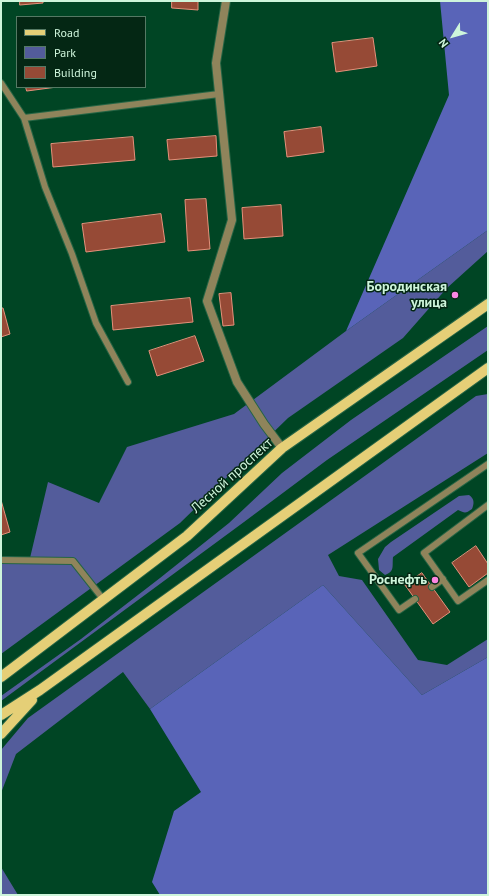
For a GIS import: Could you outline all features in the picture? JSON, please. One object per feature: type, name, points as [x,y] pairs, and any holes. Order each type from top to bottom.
[{"type":"main road","name":"Лесной проспект","points":[[1,677],[187,536],[282,448],[488,304]]},
{"type":"main road","points":[[1,715],[40,690],[488,368]]},
{"type":"main road","points":[[1,734],[40,690]]},
{"type":"street","points":[[226,1],[216,63],[232,220],[207,301],[237,382],[282,448]]},
{"type":"lane","points":[[1,83],[24,118],[45,188],[72,254],[96,323],[128,382]]},
{"type":"lane","points":[[24,118],[219,94]]},
{"type":"lane","points":[[415,599],[400,610],[358,553],[488,464]]},
{"type":"lane","points":[[488,505],[424,552],[458,600],[488,580]]},
{"type":"lane","points":[[1,560],[73,561],[103,599]]},
{"type":"lane","points":[[432,587],[443,579]]},
{"type":"green space","points":[[488,230],[488,251],[447,288],[403,338],[288,418],[180,523],[1,654],[1,556],[30,558],[48,482],[99,503],[127,447],[234,414],[346,331]]},
{"type":"green space","points":[[488,326],[488,350],[327,460],[1,701],[1,696],[81,639],[229,523],[282,473],[351,420]]},
{"type":"green space","points":[[488,394],[488,453],[328,555],[339,576],[362,580],[418,660],[447,665],[488,639],[488,657],[422,695],[323,585],[150,709],[123,672],[16,754],[1,793],[1,750],[28,718],[476,396]]},
{"type":"green space","points":[[469,495],[474,502],[472,509],[468,512],[458,510],[393,557],[392,570],[390,572],[385,575],[379,570],[378,559],[385,547],[391,542],[459,496]]},
{"type":"green space","points":[[1,867],[18,895],[1,895]]},
{"type":"shaded area","points":[[440,1],[488,1],[488,230],[346,331],[449,95]]},
{"type":"shaded area","points":[[323,585],[422,695],[488,657],[488,895],[160,895],[152,882],[174,811],[201,792],[150,709]]},
{"type":"building","points":[[20,1],[43,1],[43,3],[20,5]]},
{"type":"building","points":[[172,1],[198,1],[198,10],[172,8]]},
{"type":"building","points":[[373,38],[377,66],[336,72],[332,43]]},
{"type":"building","points":[[26,88],[50,88],[27,91]]},
{"type":"building","points":[[321,127],[324,152],[287,157],[284,132]]},
{"type":"building","points":[[216,136],[217,156],[169,160],[167,140]]},
{"type":"building","points":[[133,137],[135,160],[53,167],[51,144]]},
{"type":"building","points":[[206,199],[210,249],[188,251],[185,200]]},
{"type":"building","points":[[281,205],[283,236],[244,239],[242,208]]},
{"type":"building","points":[[161,214],[165,242],[86,252],[82,224]]},
{"type":"building","points":[[231,293],[234,325],[223,326],[219,294]]},
{"type":"building","points":[[190,298],[193,322],[113,330],[111,306]]},
{"type":"building","points":[[1,308],[3,308],[10,334],[1,337]]},
{"type":"building","points":[[195,336],[204,361],[157,376],[149,351]]},
{"type":"building","points":[[1,500],[10,532],[1,535]]},
{"type":"building","points":[[476,546],[488,564],[488,573],[469,587],[452,563]]},
{"type":"building","points":[[422,573],[450,612],[433,624],[405,585]]},
{"type":"place","name":"Бородинская улица","points":[[455,295]]},
{"type":"place","name":"Роснефть","points":[[435,580]]}]
